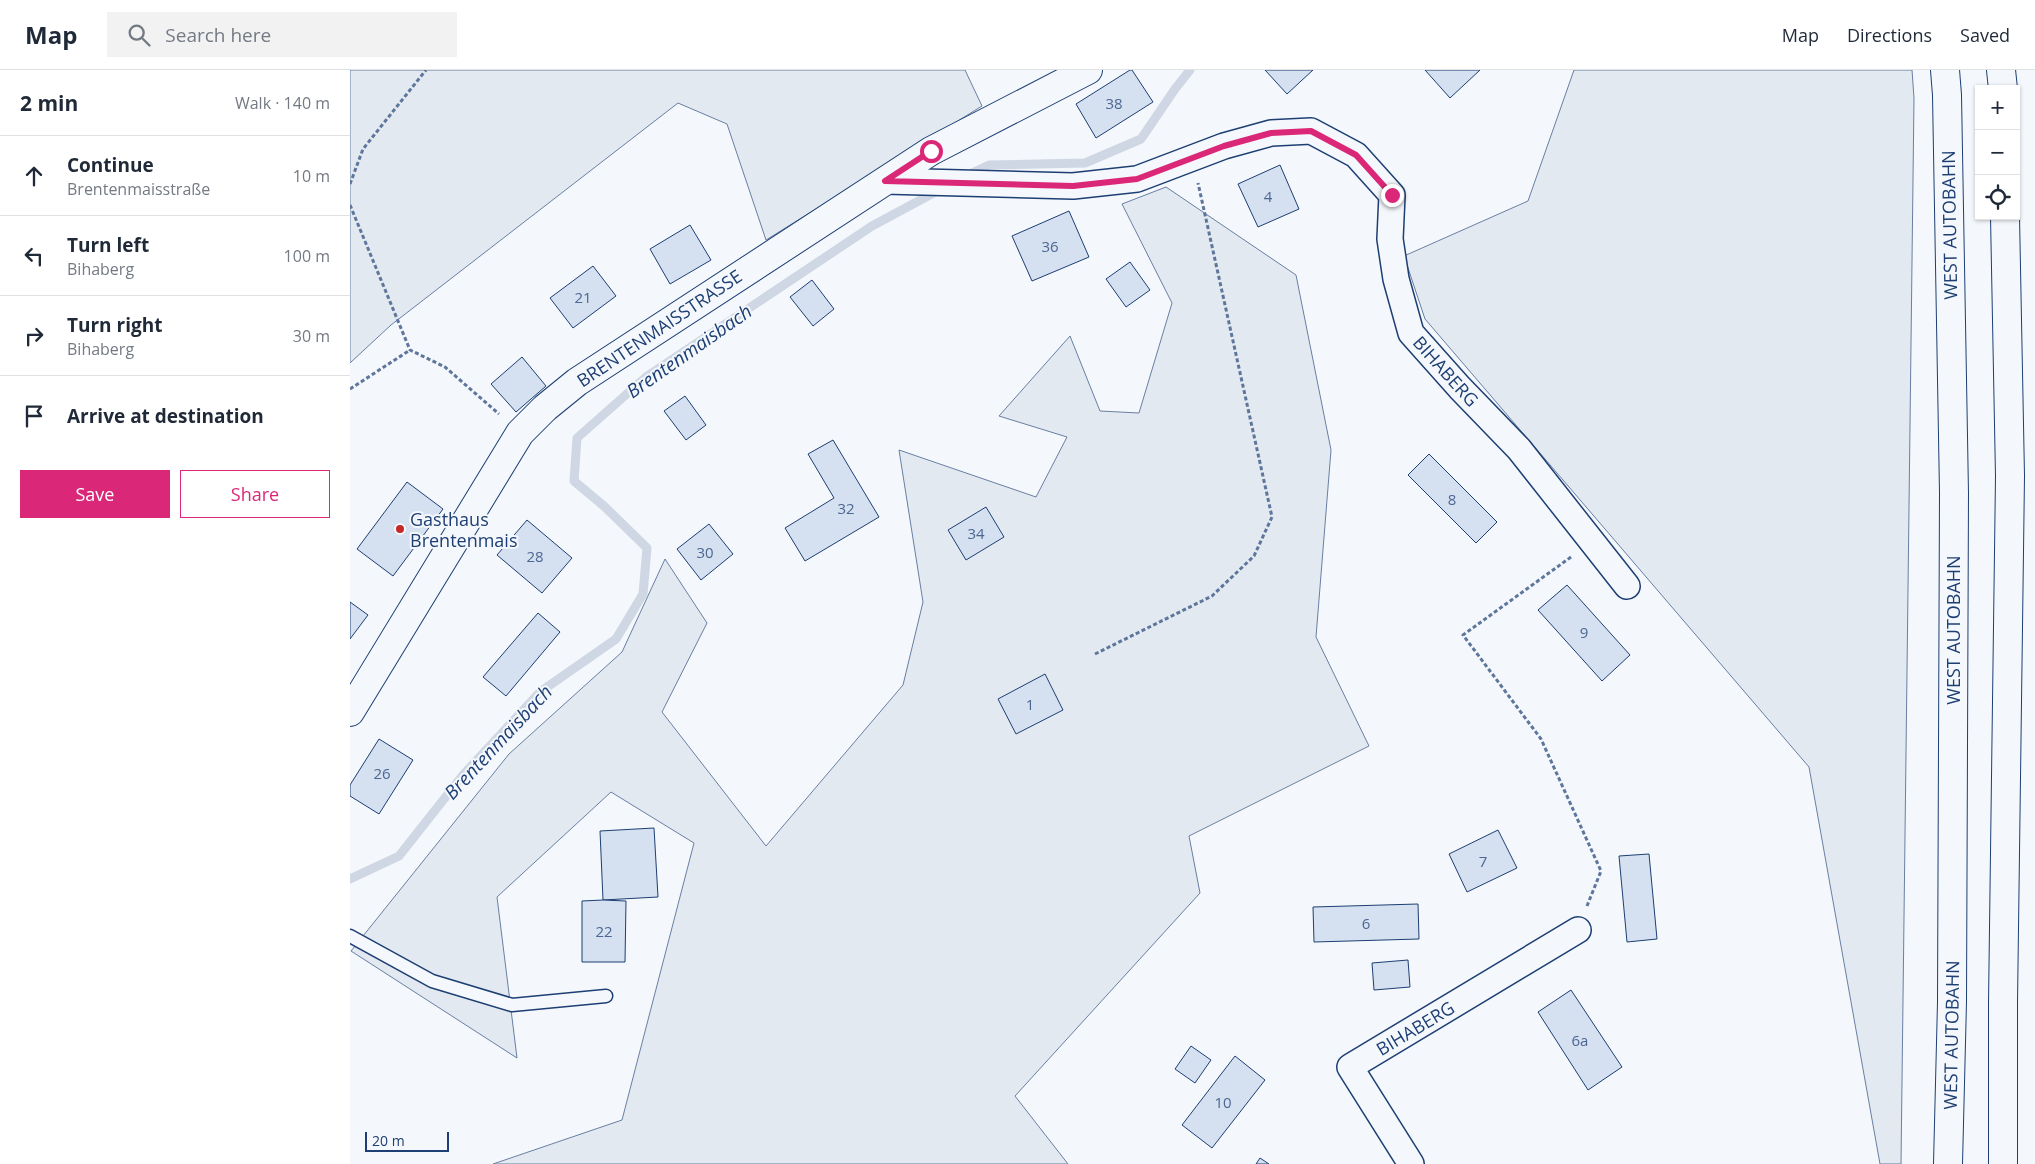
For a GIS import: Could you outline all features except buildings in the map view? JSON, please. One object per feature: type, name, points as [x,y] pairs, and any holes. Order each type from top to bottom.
[{"type":"main road","name":"BRENTENMAISSTRASSE","points":[[350,712],[520,433],[577,382],[931,151],[1088,70]]},
{"type":"main road","points":[[2001,70],[2003,85]]},
{"type":"main road","name":"WEST AUTOBAHN","points":[[1946,83],[1954,493],[1952,992],[1948,1164]]},
{"type":"main road","points":[[2003,1164],[2003,1003],[2010,476],[2005,220]]},
{"type":"street","name":"BIHABERG","points":[[885,181],[1073,186],[1137,179],[1191,158],[1271,133],[1311,131],[1356,155],[1392,195],[1390,238],[1396,279],[1411,333],[1460,388],[1519,449],[1627,586]]},
{"type":"street","name":"BIHABERG","points":[[1411,1164],[1350,1067],[1578,930]]},
{"type":"lane","points":[[350,936],[432,981],[512,1005],[606,996]]},
{"type":"path","points":[[350,184],[363,149],[426,70]]},
{"type":"path","points":[[1095,654],[1212,596],[1254,556],[1272,517],[1201,194],[1191,158]]},
{"type":"path","points":[[350,205],[410,350],[445,367],[520,433]]},
{"type":"path","points":[[350,389],[410,350]]},
{"type":"path","points":[[1578,930],[1601,871],[1541,739],[1463,635],[1592,542]]},
{"type":"shaded area","points":[[350,70],[965,70],[982,106],[766,240],[727,124],[678,103],[391,325],[350,363]]},
{"type":"shaded area","points":[[1574,70],[1912,70],[1914,98],[1901,1164],[1880,1164],[1809,767],[1425,319],[1404,256],[1528,201]]},
{"type":"shaded area","points":[[1166,187],[1296,275],[1331,450],[1316,637],[1369,746],[1189,836],[1200,893],[1015,1096],[1068,1164],[493,1164],[622,1120],[694,843],[611,792],[497,897],[517,1058],[351,951],[509,754],[622,652],[665,559],[707,623],[662,712],[766,846],[903,685],[923,602],[899,450],[1036,497],[1067,437],[999,416],[1070,336],[1100,411],[1139,413],[1172,303],[1122,204]]},
{"type":"waterway","name":"Brentenmaisbach","points":[[968,175],[989,165],[1085,163],[1141,139],[1190,70]]},
{"type":"waterway","name":"Brentenmaisbach","points":[[350,879],[399,856],[463,775],[540,692],[616,639],[643,594],[647,548],[605,507],[574,481],[577,438],[646,377],[872,226],[939,190]]},
{"type":"place","name":"Gasthaus Brentenmais","points":[[400,529]]},
{"type":"route","points":[[931,151],[885,181],[1073,186],[1137,179],[1224,146],[1271,133],[1311,131],[1356,155],[1392,195]]}]
